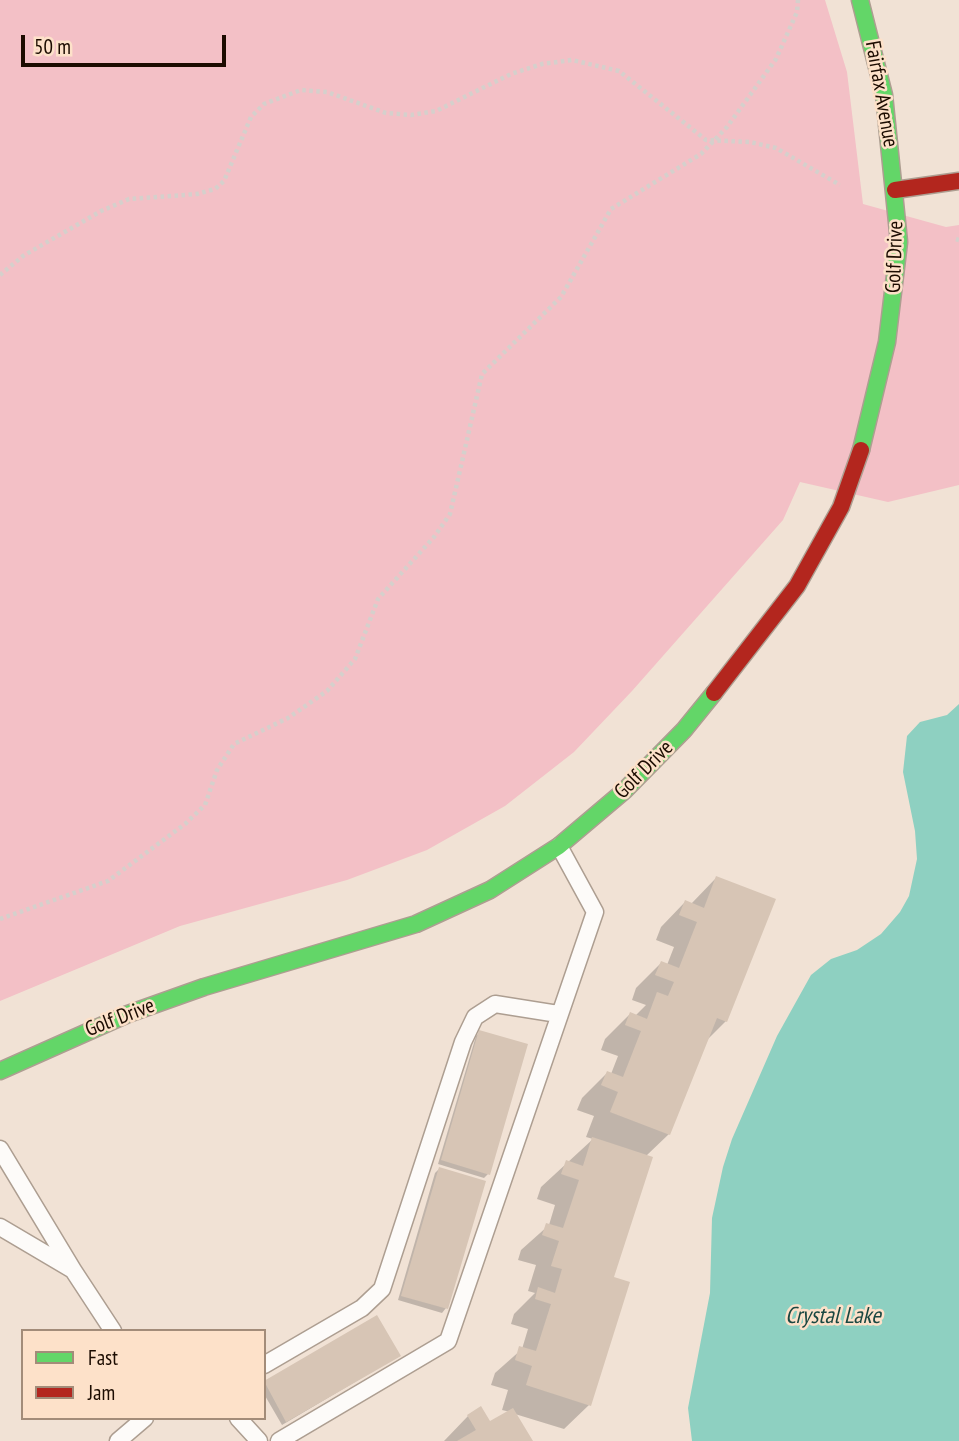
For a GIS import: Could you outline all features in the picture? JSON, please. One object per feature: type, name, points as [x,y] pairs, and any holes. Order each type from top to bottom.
[{"type":"street","name":"Fairfax Avenue","points":[[860,0],[884,95],[895,190]]},
{"type":"street","name":"Golf Drive","points":[[0,1071],[90,1029],[204,986],[349,946],[425,920],[490,890],[559,846],[624,791],[684,730],[771,624],[826,538],[856,467],[881,374],[899,242],[895,190],[959,181]]},
{"type":"lane","points":[[279,1441],[448,1341],[595,912],[559,846]]},
{"type":"lane","points":[[266,1364],[362,1308],[382,1289],[463,1042],[475,1017],[495,1004],[558,1014]]},
{"type":"lane","points":[[0,1149],[112,1329]]},
{"type":"lane","points":[[0,1227],[73,1270]]},
{"type":"lane","points":[[118,1441],[143,1420]]},
{"type":"lane","points":[[240,1420],[258,1441]]},
{"type":"path","points":[[0,919],[108,881],[185,824],[205,805],[217,770],[233,744],[288,718],[327,691],[355,659],[377,599],[434,537],[450,514],[482,374],[561,297],[611,209],[701,154],[713,141],[776,59],[797,12],[797,0]]},
{"type":"path","points":[[0,275],[23,256],[101,211],[129,199],[197,194],[215,189],[224,181],[251,117],[264,104],[301,90],[327,92],[386,113],[411,115],[436,111],[511,74],[542,64],[572,60],[619,71],[706,140],[750,142],[776,148],[840,185]]},
{"type":"shaded area","points":[[0,0],[825,0],[847,72],[863,204],[946,227],[959,225],[959,485],[888,502],[800,482],[783,520],[632,691],[574,752],[505,806],[427,850],[347,880],[180,926],[0,1001]]},
{"type":"water","name":"Crystal Lake","points":[[959,704],[959,1441],[692,1441],[688,1408],[710,1293],[712,1218],[732,1139],[777,1036],[811,975],[831,959],[857,950],[881,934],[900,912],[909,896],[917,859],[915,831],[903,772],[907,736],[920,722],[947,715]]},
{"type":"building","points":[[716,876],[776,899],[727,1022],[717,1018],[670,1135],[610,1112],[618,1092],[601,1085],[607,1071],[623,1077],[641,1031],[625,1025],[630,1012],[647,1019],[657,992],[668,996],[674,982],[655,975],[661,961],[679,968],[697,922],[679,915],[685,900],[704,908]]},
{"type":"building","points":[[479,1030],[528,1044],[490,1175],[441,1160]]},
{"type":"building","points":[[592,1137],[653,1157],[614,1277],[630,1282],[591,1406],[526,1385],[532,1366],[515,1360],[519,1346],[536,1351],[551,1304],[535,1299],[538,1287],[555,1293],[562,1269],[551,1266],[559,1241],[542,1235],[546,1223],[563,1228],[579,1180],[561,1174],[566,1160],[583,1166]]},
{"type":"building","points":[[439,1167],[486,1181],[448,1309],[401,1296]]},
{"type":"building","points":[[377,1315],[401,1356],[286,1422],[266,1380]]},
{"type":"building","points":[[481,1406],[490,1421],[513,1408],[533,1441],[457,1441],[476,1430],[467,1415]]},
{"type":"traffic: fast","points":[[860,0],[884,95],[899,242],[887,342],[861,450]]},
{"type":"traffic: fast","points":[[0,1071],[128,1014],[204,987],[416,924],[490,890],[559,846],[624,791],[684,730],[714,693]]},
{"type":"traffic: jam","points":[[895,190],[959,181]]},
{"type":"traffic: jam","points":[[714,693],[797,586],[841,507],[861,450]]}]
